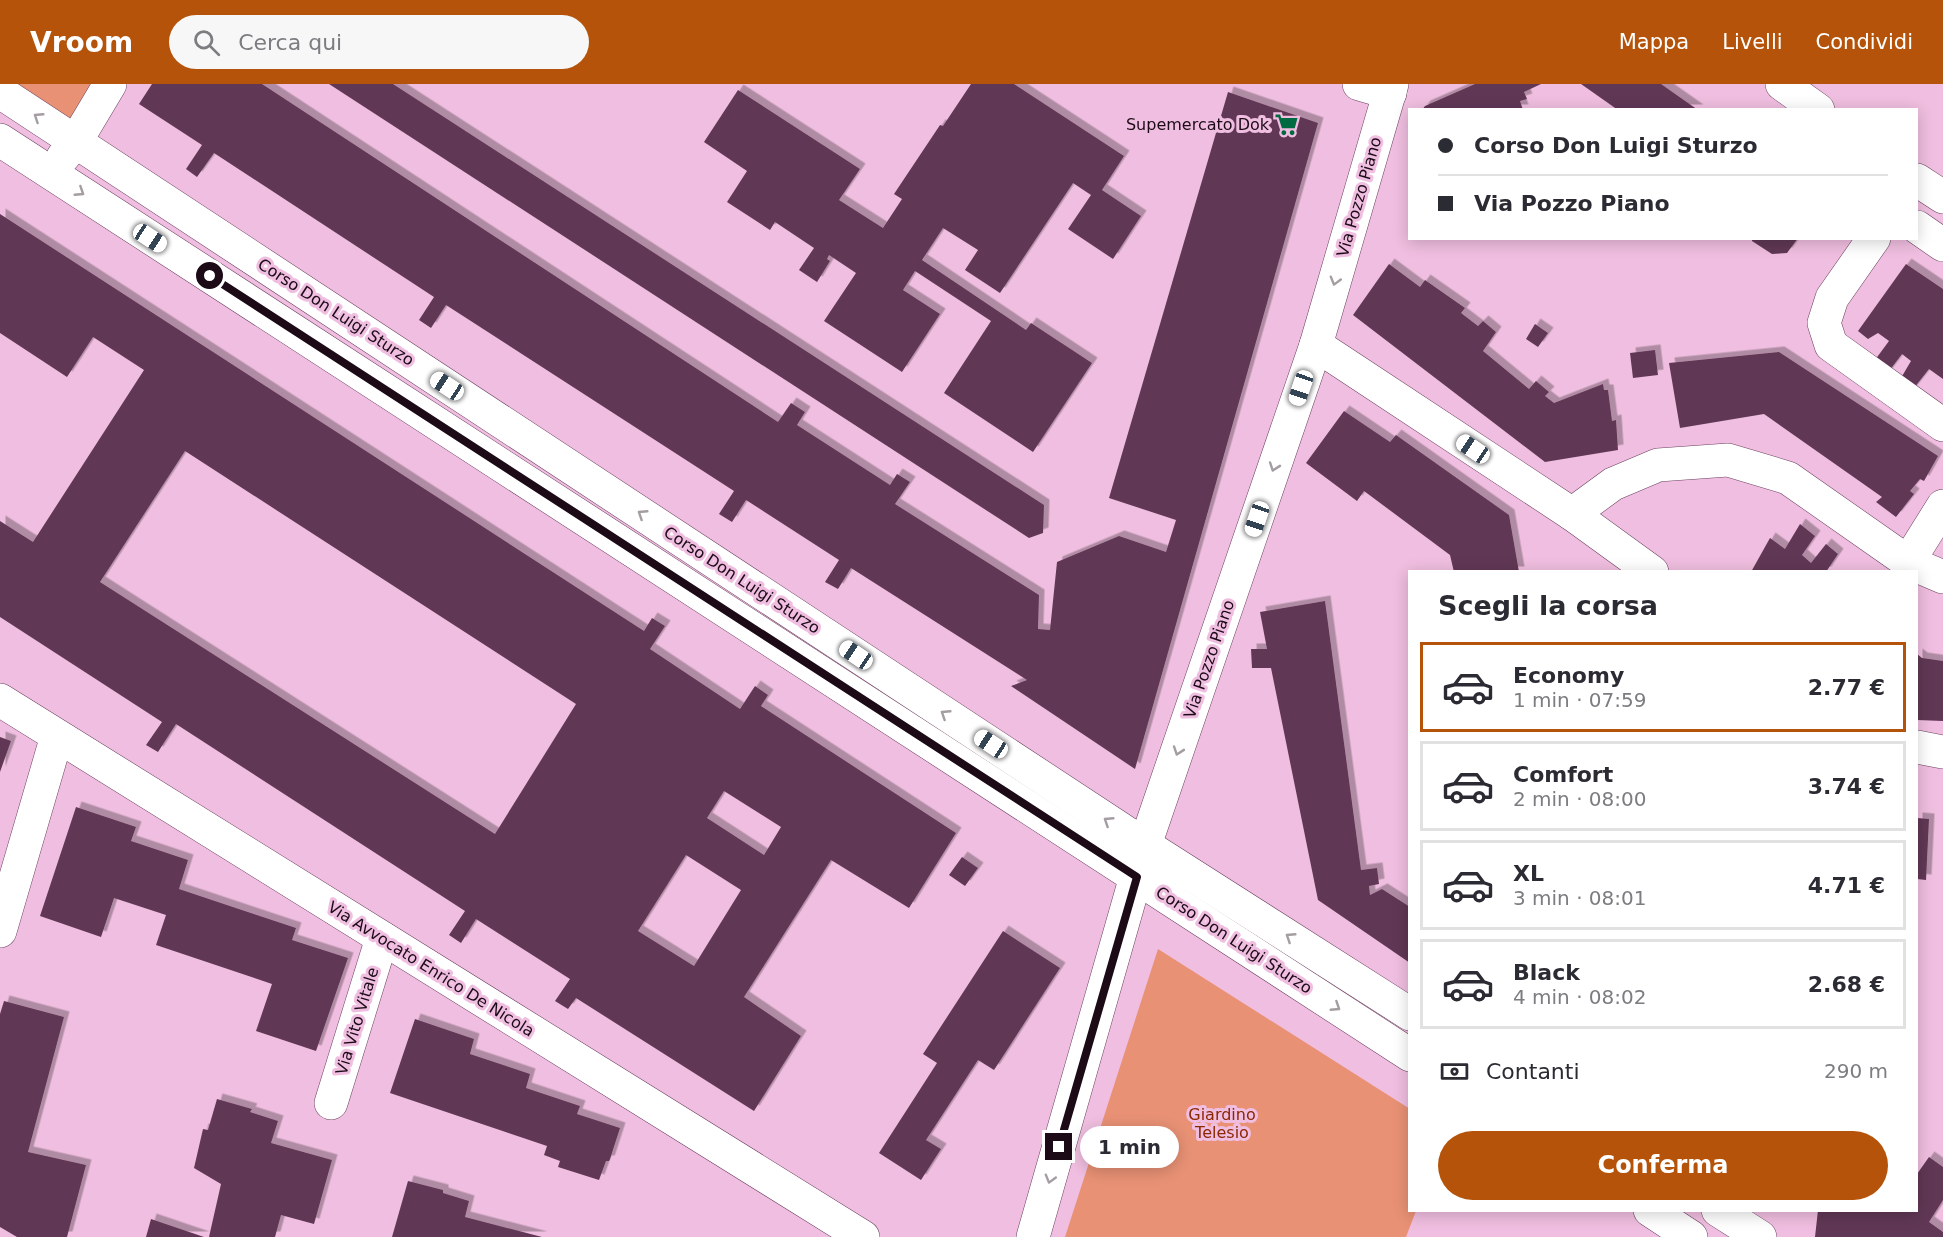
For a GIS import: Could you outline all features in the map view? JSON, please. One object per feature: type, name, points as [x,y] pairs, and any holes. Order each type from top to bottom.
[{"type":"street","points":[[31,161],[62,158],[76,141],[110,84]]},
{"type":"street","points":[[1359,84],[1391,88]]},
{"type":"street","points":[[1782,84],[1815,108]]},
{"type":"street","name":"Via Pozzo Piano","points":[[1033,1237],[1145,845],[1316,345],[1391,88]]},
{"type":"street","name":"Corso Don Luigi Sturzo","points":[[0,92],[1145,845],[1408,1013]]},
{"type":"street","name":"Corso Don Luigi Sturzo","points":[[0,140],[1408,1053]]},
{"type":"street","points":[[1918,181],[1943,197]]},
{"type":"street","points":[[1918,228],[1943,245]]},
{"type":"street","points":[[1873,240],[1832,298],[1824,323],[1831,345],[1943,425]]},
{"type":"street","points":[[1316,345],[1572,514],[1649,570]]},
{"type":"street","points":[[1572,514],[1613,484],[1658,465],[1728,460],[1788,478],[1908,562],[1943,577]]},
{"type":"street","points":[[1908,562],[1943,506]]},
{"type":"street","name":"Via Avvocato Enrico De Nicola","points":[[0,700],[863,1237]]},
{"type":"street","points":[[0,931],[57,736]]},
{"type":"street","points":[[1918,747],[1943,752]]},
{"type":"street","name":"Via Vito Vitale","points":[[331,1103],[382,938]]},
{"type":"street","points":[[1653,1212],[1690,1237]]},
{"type":"street","points":[[1721,1212],[1760,1237]]},
{"type":"green space","points":[[6,84],[97,84],[72,126]]},
{"type":"green space","name":"Giardino Telesio","points":[[1158,949],[1408,1108],[1408,1212],[1416,1212],[1406,1237],[1065,1237]]},
{"type":"building","points":[[152,84],[262,84],[778,422],[791,403],[805,412],[797,425],[890,485],[897,474],[910,482],[895,504],[1039,595],[1038,629],[1050,630],[1057,562],[1119,536],[1166,552],[1176,520],[1109,498],[1228,92],[1318,123],[1135,769],[1011,686],[1027,680],[851,568],[838,589],[825,582],[839,560],[746,500],[732,522],[719,514],[734,491],[446,305],[431,328],[419,320],[434,297],[214,153],[197,177],[186,169],[202,145],[139,104]]},
{"type":"building","points":[[329,84],[393,84],[1044,505],[1043,533],[1029,538]]},
{"type":"building","points":[[971,84],[1014,84],[1124,156],[1102,190],[1141,216],[1113,259],[1068,229],[1091,195],[1073,183],[1000,293],[965,270],[978,250],[943,228],[922,260],[1026,330],[1031,323],[1092,363],[1033,452],[944,393],[991,321],[915,271],[903,290],[940,314],[902,372],[824,321],[856,273],[829,255],[827,259],[830,261],[817,282],[799,270],[814,248],[775,222],[770,230],[727,202],[747,171],[704,142],[738,90],[860,169],[839,200],[883,228],[902,199],[894,194],[940,125],[943,126]]},
{"type":"building","points":[[1475,84],[1541,84],[1524,92],[1527,99],[1520,101],[1522,108],[1424,108]]},
{"type":"building","points":[[1581,84],[1661,84],[1695,108],[1615,108]]},
{"type":"building","points":[[0,214],[644,631],[652,618],[665,626],[650,649],[740,709],[755,686],[768,695],[761,706],[956,833],[909,908],[831,860],[744,997],[801,1036],[754,1111],[576,998],[568,1009],[555,1001],[570,979],[476,919],[461,943],[449,935],[465,911],[176,724],[158,752],[146,745],[162,722],[0,617],[0,521],[33,542],[144,370],[93,337],[67,377],[0,333]],"holes":[[[185,451],[576,704],[495,834],[100,582]],[[724,791],[781,827],[764,855],[707,818]],[[686,855],[741,890],[694,966],[638,931]]]},
{"type":"building","points":[[1797,240],[1787,253],[1772,254],[1752,241]]},
{"type":"building","points":[[1389,264],[1420,287],[1425,280],[1465,308],[1461,313],[1478,326],[1483,321],[1496,332],[1483,351],[1529,389],[1536,381],[1549,392],[1545,396],[1554,403],[1603,384],[1604,390],[1608,390],[1612,421],[1616,420],[1618,450],[1545,462],[1353,315]]},
{"type":"building","points":[[1906,264],[1943,289],[1943,379],[1929,369],[1910,393],[1898,383],[1911,361],[1902,354],[1886,375],[1872,364],[1889,341],[1878,333],[1868,339],[1858,331]]},
{"type":"building","points":[[1535,324],[1548,333],[1538,347],[1526,339]]},
{"type":"building","points":[[1655,350],[1658,375],[1633,378],[1630,353]]},
{"type":"building","points":[[1779,352],[1938,456],[1924,481],[1920,479],[1910,491],[1914,494],[1896,517],[1876,502],[1882,497],[1764,414],[1680,428],[1669,363]]},
{"type":"building","points":[[1344,411],[1390,442],[1396,435],[1509,515],[1519,570],[1454,570],[1450,555],[1364,491],[1357,501],[1306,463]]},
{"type":"building","points":[[1800,524],[1815,536],[1802,555],[1811,563],[1826,544],[1838,554],[1827,570],[1752,570],[1770,538],[1785,549]]},
{"type":"building","points":[[1325,601],[1361,870],[1377,868],[1379,884],[1369,886],[1370,895],[1382,889],[1408,906],[1408,962],[1318,900],[1271,668],[1252,668],[1251,649],[1267,649],[1260,612]]},
{"type":"building","points":[[1918,655],[1922,658],[1943,661],[1943,721],[1918,720]]},
{"type":"building","points":[[0,737],[11,741],[0,772]]},
{"type":"building","points":[[76,807],[136,827],[131,841],[188,860],[179,889],[296,928],[292,940],[348,958],[316,1051],[256,1031],[272,984],[156,945],[166,915],[114,898],[101,937],[40,916]]},
{"type":"building","points":[[1918,818],[1929,819],[1926,880],[1918,879]]},
{"type":"building","points":[[962,857],[978,868],[965,886],[949,875]]},
{"type":"building","points":[[1003,931],[1060,968],[994,1070],[978,1060],[926,1140],[941,1149],[921,1180],[879,1153],[937,1063],[923,1054]]},
{"type":"building","points":[[4,1001],[64,1017],[28,1152],[86,1165],[67,1237],[17,1237],[0,1227],[0,1014]]},
{"type":"building","points":[[415,1019],[474,1039],[470,1054],[530,1074],[526,1088],[580,1106],[577,1114],[620,1128],[610,1159],[606,1161],[599,1180],[558,1167],[560,1161],[544,1155],[547,1146],[390,1093]]},
{"type":"building","points":[[217,1099],[252,1109],[250,1112],[278,1121],[271,1143],[332,1160],[314,1224],[281,1215],[275,1237],[209,1237],[221,1184],[194,1168],[203,1129],[208,1130]]},
{"type":"building","points":[[1929,1157],[1943,1167],[1943,1200],[1929,1222],[1943,1232],[1943,1237],[1815,1237],[1818,1212],[1918,1212],[1918,1173]]},
{"type":"building","points":[[408,1181],[443,1190],[443,1193],[469,1201],[465,1217],[542,1237],[392,1237]]},
{"type":"building","points":[[151,1219],[204,1237],[146,1237]]},
{"type":"place","name":"Supemercato Dok","points":[[1287,124]]},
{"type":"route","points":[[210,276],[1137,877],[1059,1147]]}]
